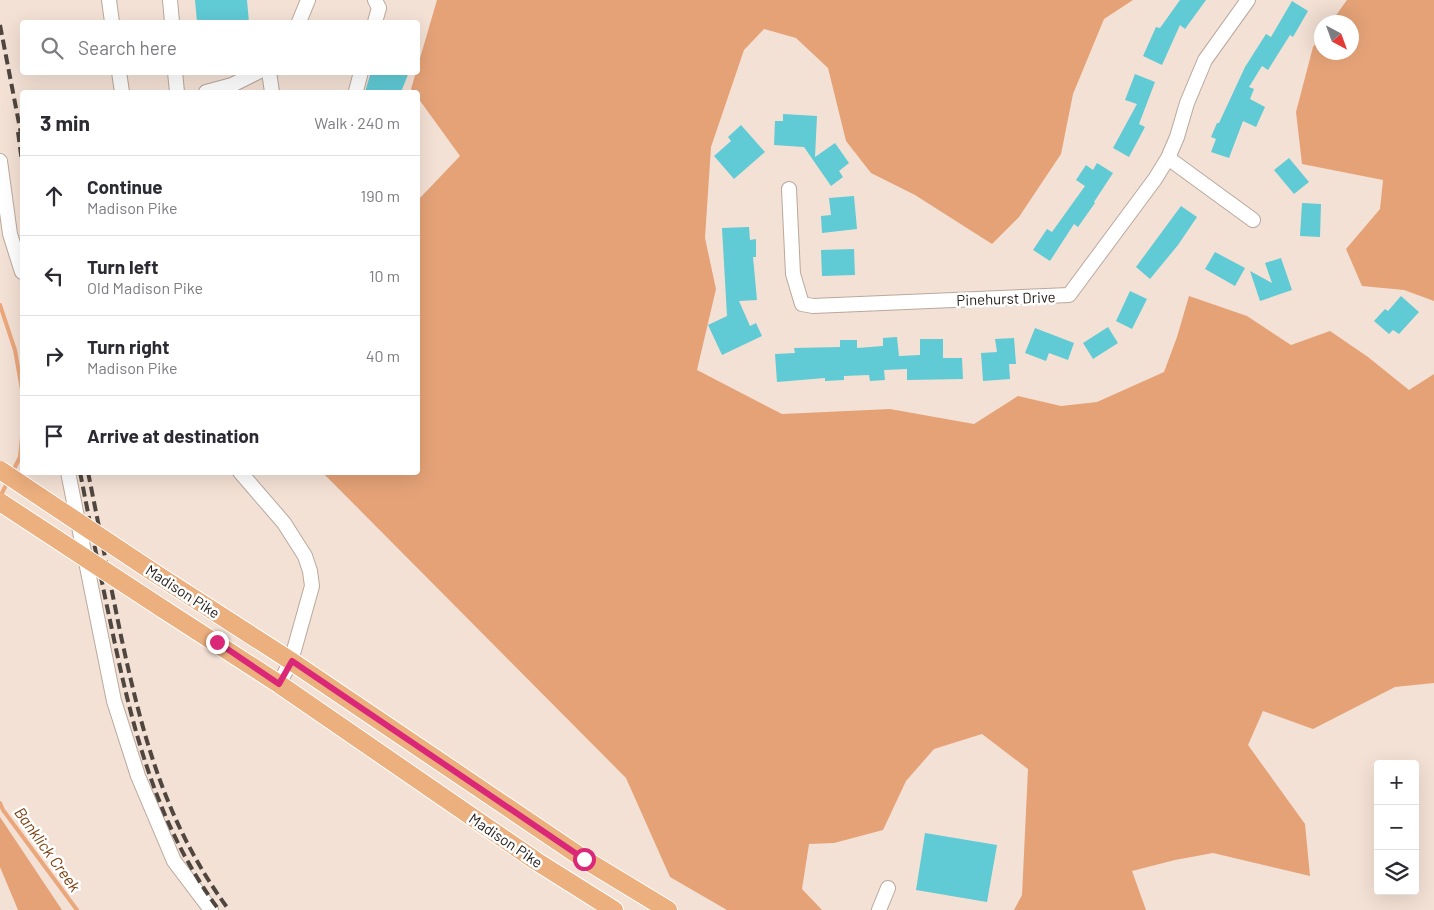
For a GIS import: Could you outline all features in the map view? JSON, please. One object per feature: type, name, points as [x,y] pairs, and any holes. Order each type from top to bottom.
[{"type":"main road","name":"Madison Pike","points":[[0,470],[153,572],[292,661],[584,859],[668,910]]},
{"type":"main road","name":"Madison Pike","points":[[0,502],[279,684],[536,861],[614,910]]},
{"type":"street","points":[[109,0],[112,20]]},
{"type":"street","points":[[170,0],[172,20]]},
{"type":"street","points":[[300,20],[308,0]]},
{"type":"street","points":[[375,0],[380,8],[376,20]]},
{"type":"street","name":"Pinehurst Drive","points":[[789,189],[793,274],[802,304],[813,306],[1069,295],[1155,179],[1168,158],[1205,60],[1248,0]]},
{"type":"street","points":[[119,75],[122,90]]},
{"type":"street","points":[[176,75],[177,90]]},
{"type":"street","points":[[213,90],[232,85],[252,75]]},
{"type":"street","points":[[269,75],[272,90]]},
{"type":"street","points":[[356,90],[360,75]]},
{"type":"street","points":[[1168,158],[1253,220]]},
{"type":"street","points":[[0,161],[10,234],[20,266]]},
{"type":"street","points":[[69,475],[114,701],[138,776],[174,861],[210,910]]},
{"type":"street","points":[[243,475],[284,523],[306,556],[310,571],[312,586],[292,661],[279,684]]},
{"type":"street","points":[[879,910],[888,888]]},
{"type":"shaded area","points":[[437,0],[1133,0],[1104,19],[1073,94],[1061,154],[1019,217],[992,244],[915,195],[871,173],[846,141],[828,68],[796,38],[764,29],[744,50],[711,147],[705,238],[716,289],[697,370],[782,414],[890,409],[974,424],[1018,396],[1061,406],[1097,402],[1164,372],[1189,296],[1247,316],[1291,345],[1330,331],[1368,357],[1409,390],[1434,374],[1434,683],[1395,687],[1313,729],[1263,711],[1248,745],[1305,824],[1310,876],[1213,853],[1132,871],[1146,910],[1014,910],[1022,895],[1028,769],[982,734],[934,749],[906,781],[883,830],[834,843],[809,844],[802,889],[822,910],[727,910],[670,877],[626,778],[325,475],[420,475],[420,198],[460,156],[420,101],[420,90],[411,89],[415,75],[420,75],[420,58]]},
{"type":"shaded area","points":[[1347,0],[1434,0],[1434,301],[1404,290],[1362,286],[1346,249],[1380,209],[1383,180],[1302,164],[1296,112],[1313,47],[1314,46],[1314,60],[1359,60],[1359,15],[1336,15]]},
{"type":"shaded area","points":[[0,817],[62,910],[18,910],[0,867]]},
{"type":"building","points":[[195,0],[247,0],[249,20],[197,20]]},
{"type":"building","points":[[1180,0],[1206,0],[1185,29],[1180,25],[1162,65],[1143,56],[1156,27],[1160,28]]},
{"type":"building","points":[[1292,1],[1308,11],[1293,37],[1290,35],[1268,70],[1262,66],[1249,87],[1254,89],[1250,99],[1265,107],[1256,127],[1243,121],[1229,158],[1211,152],[1216,139],[1211,137],[1245,67],[1266,34],[1271,37]]},
{"type":"building","points":[[1135,74],[1155,82],[1139,124],[1145,127],[1129,157],[1113,148],[1137,104],[1125,100]]},
{"type":"building","points":[[370,75],[408,75],[402,90],[366,90]]},
{"type":"building","points":[[783,114],[817,116],[815,157],[835,143],[849,163],[839,171],[843,177],[831,186],[804,147],[774,145],[775,121],[783,121]]},
{"type":"building","points":[[741,125],[765,152],[734,179],[714,156],[731,141],[728,137]]},
{"type":"building","points":[[1289,158],[1309,182],[1294,194],[1274,170]]},
{"type":"building","points":[[1097,163],[1113,173],[1078,227],[1074,224],[1050,261],[1033,250],[1047,229],[1052,232],[1085,186],[1076,180],[1086,165],[1093,170]]},
{"type":"building","points":[[854,196],[857,229],[822,233],[821,216],[831,215],[829,198]]},
{"type":"building","points":[[1302,203],[1321,204],[1320,237],[1300,236]]},
{"type":"building","points":[[1181,206],[1197,217],[1178,245],[1150,279],[1136,267]]},
{"type":"building","points":[[749,227],[750,240],[756,239],[756,257],[753,257],[757,300],[739,301],[750,326],[756,323],[762,336],[722,355],[708,325],[727,316],[722,228]]},
{"type":"building","points":[[854,249],[855,275],[822,276],[821,250]]},
{"type":"building","points":[[1215,252],[1245,268],[1235,286],[1205,269]]},
{"type":"building","points":[[1281,258],[1292,290],[1260,301],[1250,271],[1272,283],[1265,263]]},
{"type":"building","points":[[1130,291],[1147,299],[1132,329],[1116,321]]},
{"type":"building","points":[[1401,296],[1419,312],[1399,334],[1393,330],[1389,334],[1374,321],[1385,309],[1388,311]]},
{"type":"building","points":[[1108,327],[1118,343],[1093,359],[1083,343]]},
{"type":"building","points":[[1035,328],[1074,343],[1068,360],[1049,353],[1046,361],[1025,353]]},
{"type":"building","points":[[897,337],[899,356],[920,355],[920,339],[943,339],[943,358],[962,358],[963,379],[907,380],[907,369],[884,370],[885,380],[870,381],[869,375],[844,376],[844,380],[825,381],[825,378],[777,382],[775,354],[795,353],[794,348],[840,347],[840,340],[857,340],[857,348],[883,346],[883,338]]},
{"type":"building","points":[[1014,338],[1016,364],[1009,364],[1010,379],[983,381],[981,353],[997,352],[995,339]]},
{"type":"building","points":[[925,833],[997,845],[987,902],[916,890]]},
{"type":"waterway","name":"Banklick Creek","points":[[0,305],[15,350],[20,379]]},
{"type":"waterway","name":"Banklick Creek","points":[[12,473],[20,457]]},
{"type":"waterway","name":"Banklick Creek","points":[[0,497],[8,481]]},
{"type":"waterway","name":"Banklick Creek","points":[[0,803],[3,810],[77,910]]},
{"type":"railway","points":[[0,25],[20,129]]},
{"type":"railway","points":[[18,132],[20,147]]},
{"type":"railway","points":[[81,475],[119,663],[149,774],[178,844],[197,878],[219,910]]},
{"type":"railway","points":[[89,475],[129,674],[148,745],[173,813],[189,846],[207,878],[229,910]]},
{"type":"route","points":[[217,642],[279,684],[292,661],[584,859]]}]
